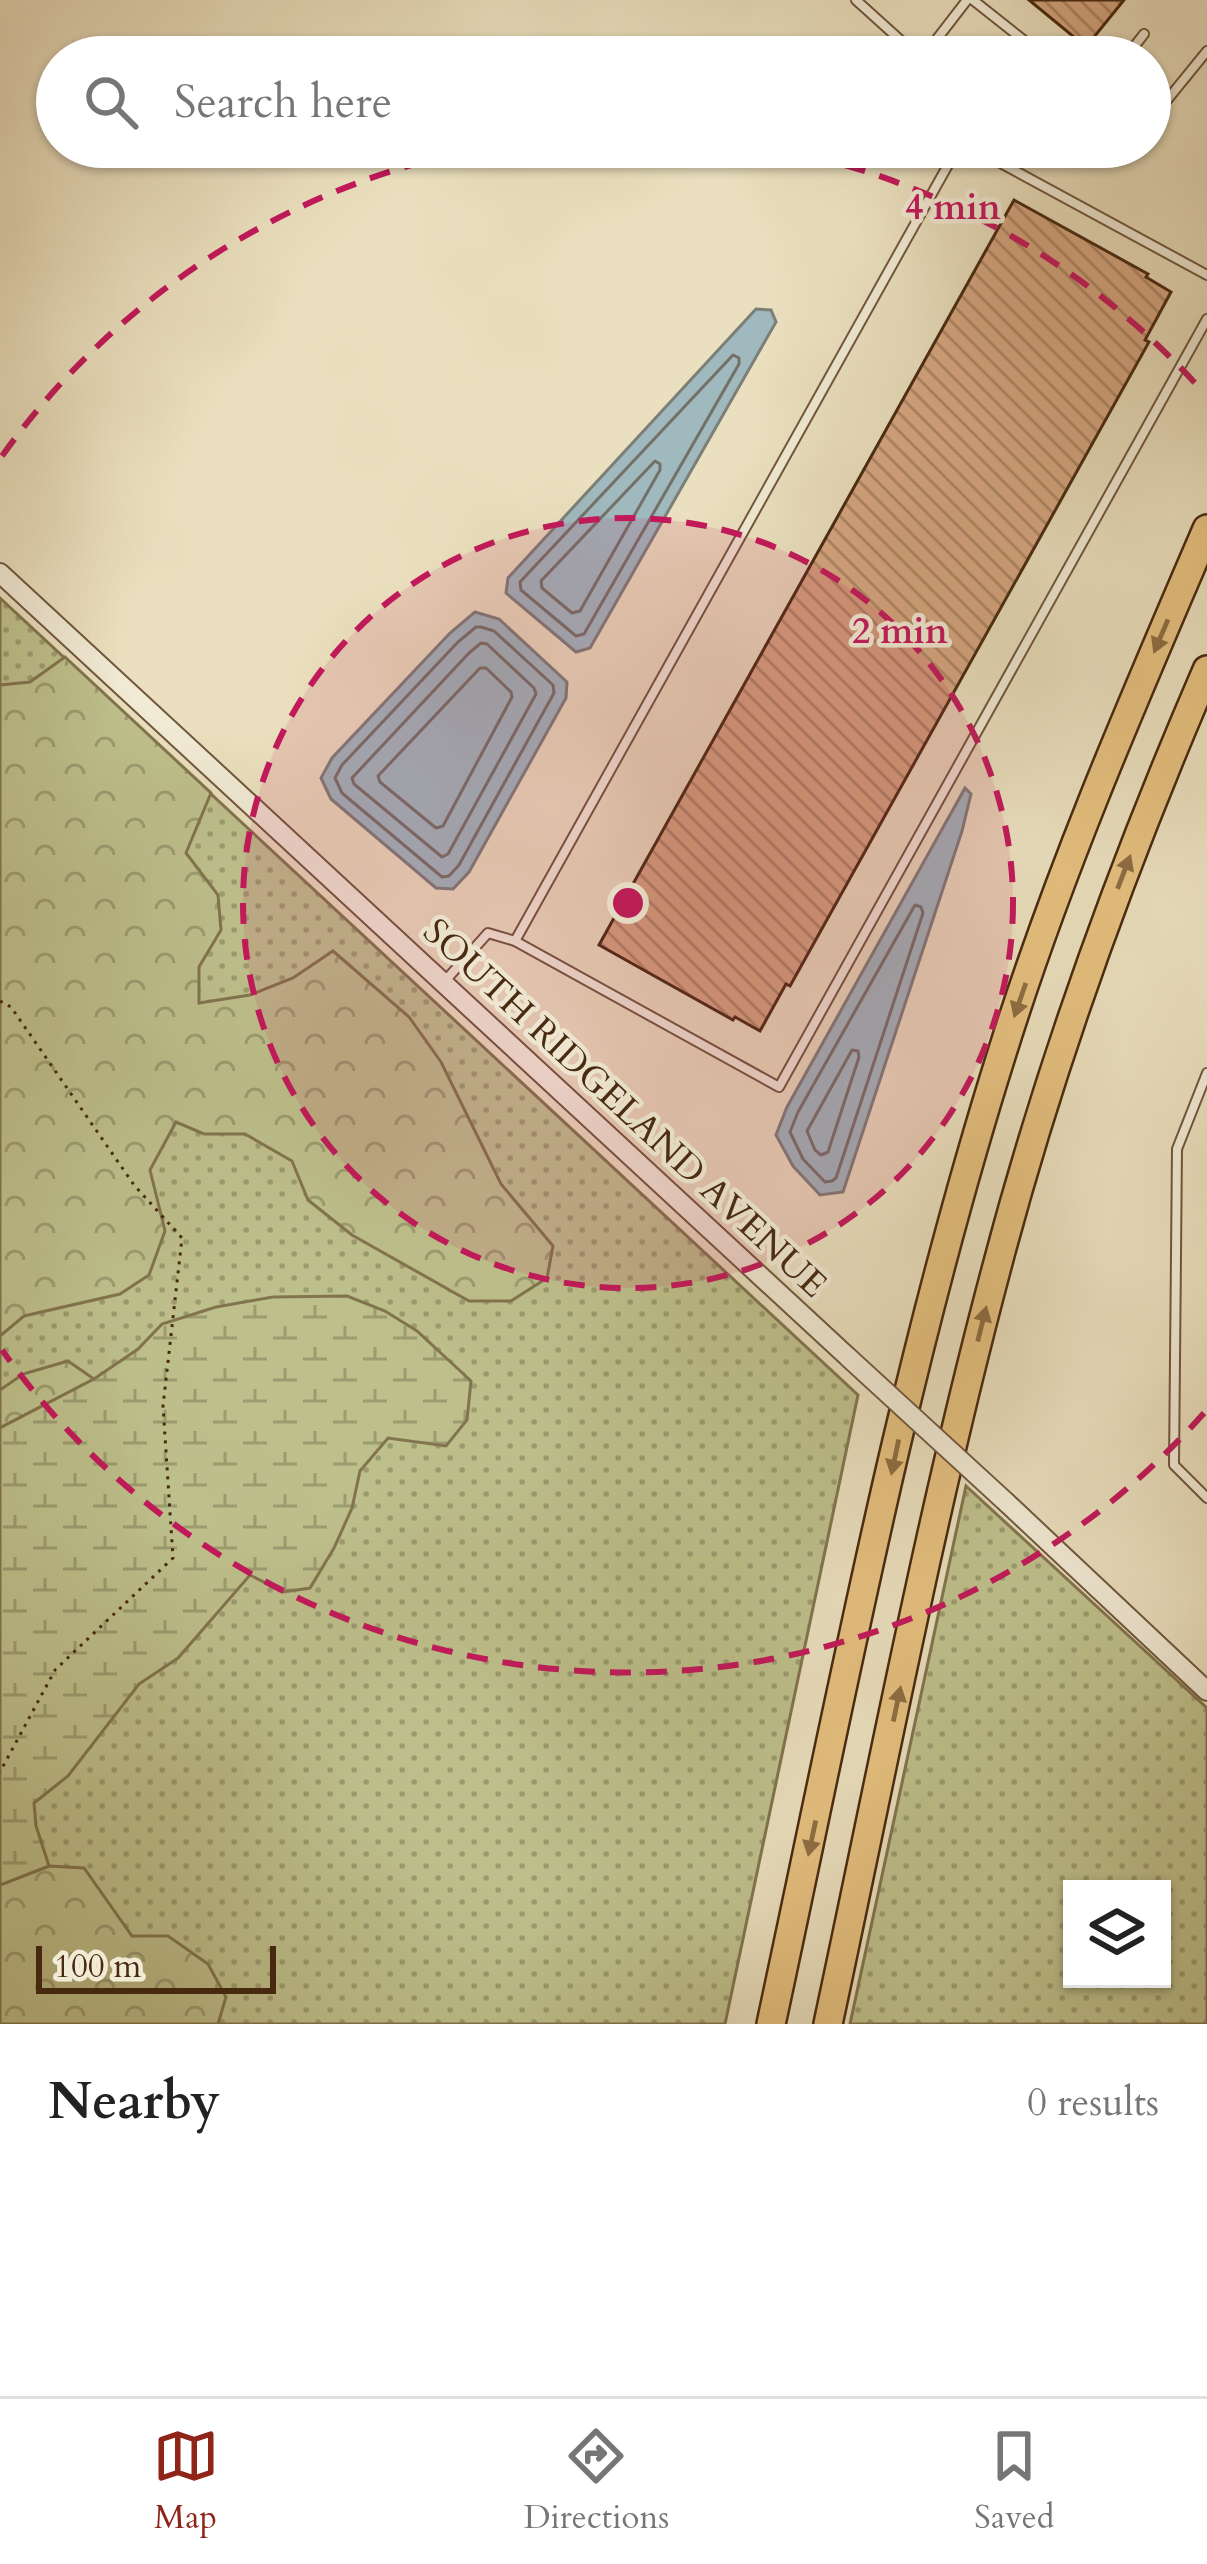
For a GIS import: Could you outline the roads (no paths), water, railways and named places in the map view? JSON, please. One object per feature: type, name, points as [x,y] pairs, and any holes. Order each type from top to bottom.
[{"type":"highway","points":[[771,2024],[912,1377],[996,1074],[1070,858],[1207,529]]},
{"type":"highway","points":[[828,2024],[997,1266],[1092,959],[1207,670]]},
{"type":"street","name":"SOUTH RIDGELAND AVENUE","points":[[0,573],[1207,1690]]},
{"type":"lane","points":[[856,0],[897,36]]},
{"type":"lane","points":[[939,36],[970,0],[1018,36]]},
{"type":"lane","points":[[1171,95],[1207,51]]},
{"type":"lane","points":[[515,940],[946,168]]},
{"type":"lane","points":[[1010,168],[1207,274]]},
{"type":"lane","points":[[443,983],[488,933],[515,940],[779,1087],[1207,319]]},
{"type":"lane","points":[[1207,1073],[1177,1149],[1174,1465],[1207,1498]]},
{"type":"water","points":[[756,309],[771,310],[776,322],[590,648],[576,652],[506,593],[508,578]]},
{"type":"water","points":[[475,612],[499,619],[567,682],[566,698],[469,872],[453,889],[436,888],[331,799],[321,778],[332,758]]},
{"type":"water","points":[[965,788],[971,794],[962,831],[843,1192],[820,1195],[793,1166],[776,1135],[787,1107]]}]
